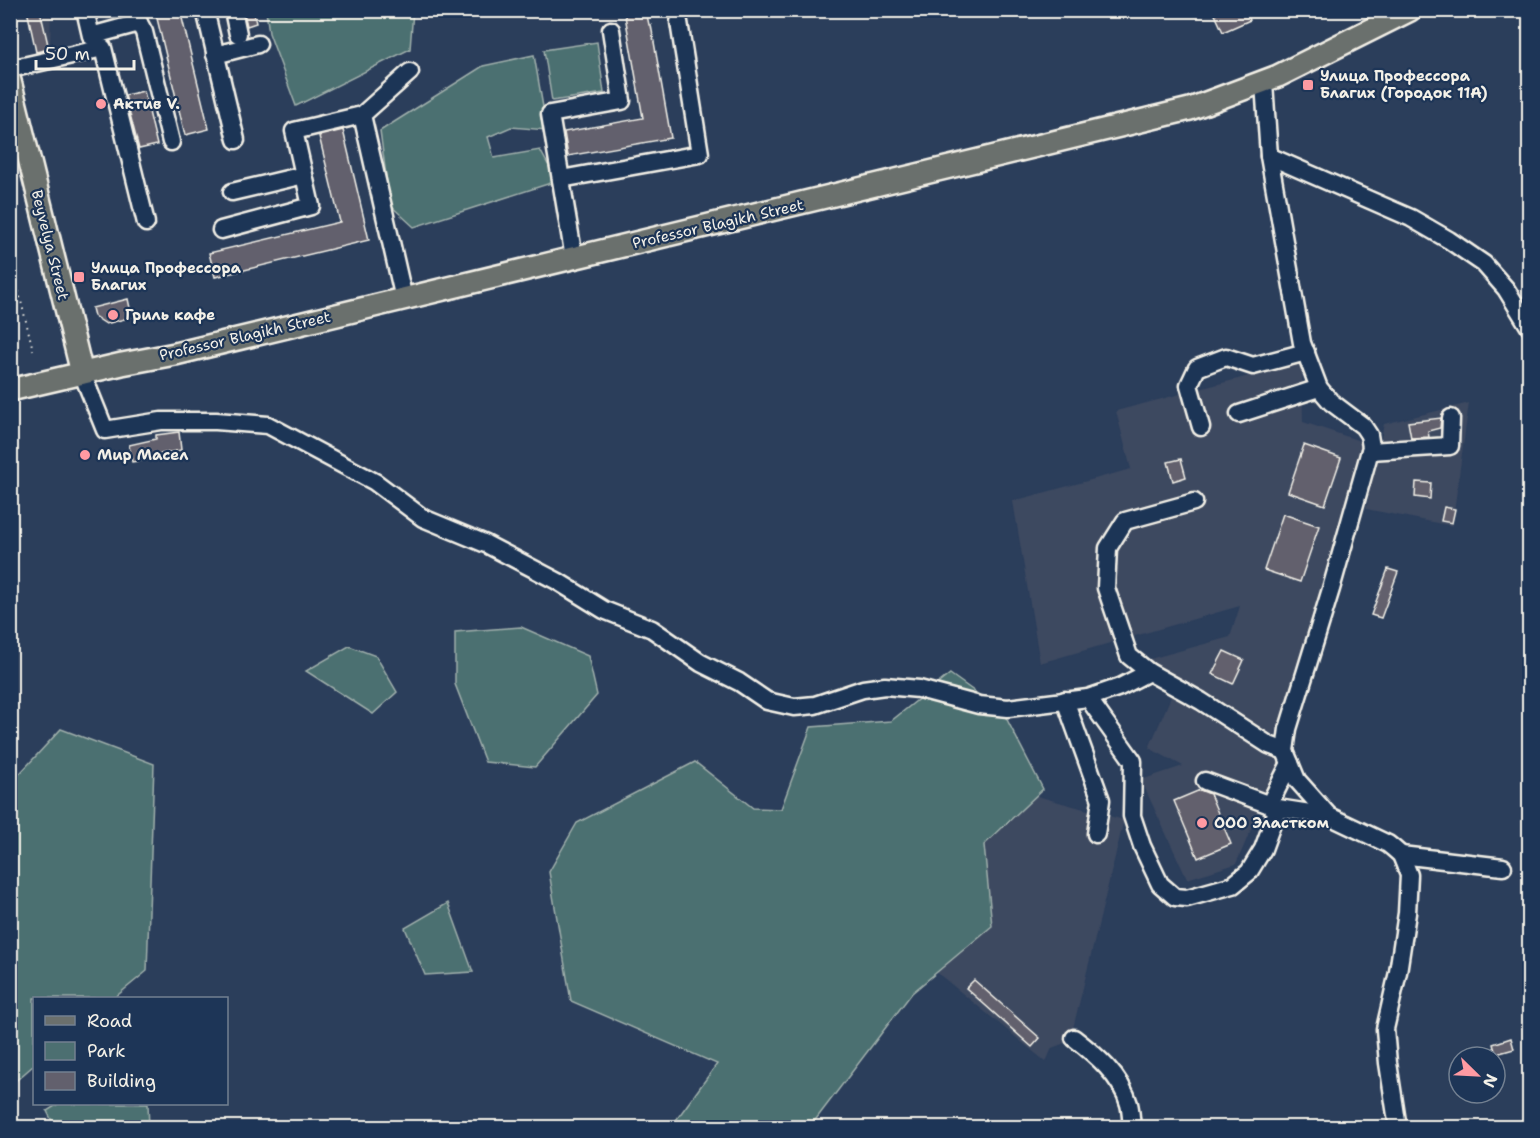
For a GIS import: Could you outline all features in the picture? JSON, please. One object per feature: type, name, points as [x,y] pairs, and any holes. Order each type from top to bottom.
[{"type":"main road","name":"Professor Blagikh Street","points":[[10,390],[175,354],[1190,109],[1264,83],[1410,10]]},
{"type":"main road","name":"Beyvelya Street","points":[[10,81],[82,373]]},
{"type":"lane","points":[[85,10],[91,36],[137,17],[144,32],[171,142]]},
{"type":"lane","points":[[205,10],[236,140]]},
{"type":"lane","points":[[233,10],[238,34]]},
{"type":"lane","points":[[561,179],[700,154],[679,22]]},
{"type":"lane","points":[[574,258],[550,114],[622,100],[611,30]]},
{"type":"lane","points":[[215,55],[258,44]]},
{"type":"lane","points":[[10,69],[103,48],[146,223]]},
{"type":"lane","points":[[221,230],[311,206],[294,131],[362,115],[410,72]]},
{"type":"lane","points":[[1089,698],[1133,761],[1132,816],[1142,846],[1160,884],[1175,897],[1187,898],[1233,885],[1249,872],[1263,849],[1288,757],[1288,729],[1370,451],[1369,435],[1363,426],[1331,402],[1319,388],[1302,343],[1269,156],[1264,83]]},
{"type":"lane","points":[[362,115],[404,299]]},
{"type":"lane","points":[[1269,156],[1411,218],[1449,240],[1484,264],[1506,289],[1530,328]]},
{"type":"lane","points":[[232,192],[304,175]]},
{"type":"lane","points":[[1201,427],[1189,385],[1197,368],[1226,357],[1253,366],[1306,352]]},
{"type":"lane","points":[[82,373],[105,430],[161,421],[216,421],[268,425],[375,482],[423,518],[486,544],[557,581],[604,610],[652,629],[701,663],[739,682],[766,701],[794,707],[815,705],[863,689],[885,686],[919,689],[979,705],[1008,708],[1089,698],[1120,687],[1149,672]]},
{"type":"lane","points":[[1239,414],[1319,388]]},
{"type":"lane","points":[[1370,451],[1450,446],[1451,418]]},
{"type":"lane","points":[[1194,502],[1125,521],[1108,548],[1106,588],[1129,656],[1149,672],[1201,701],[1288,757],[1297,780],[1329,816]]},
{"type":"lane","points":[[1065,700],[1101,800],[1096,834]]},
{"type":"lane","points":[[1205,781],[1274,807],[1329,816],[1388,844],[1401,855],[1409,875],[1407,913],[1398,972],[1385,1029],[1398,1128]]},
{"type":"lane","points":[[1401,855],[1503,867]]},
{"type":"lane","points":[[1074,1038],[1095,1054],[1113,1074],[1128,1102],[1132,1128]]},
{"type":"path","points":[[10,256],[33,350]]},
{"type":"shaded area","points":[[26,11],[51,11],[50,51],[37,54]]},
{"type":"shaded area","points":[[1302,362],[1303,422],[1366,443],[1336,530],[1342,535],[1275,736],[1146,660],[1230,637],[1240,606],[1040,663],[1013,501],[1131,469],[1116,411]]},
{"type":"shaded area","points":[[1469,403],[1452,526],[1366,509],[1384,424]]},
{"type":"shaded area","points":[[1173,692],[1282,758],[1236,864],[1187,879],[1141,780],[1183,766],[1149,748]]},
{"type":"shaded area","points":[[1008,788],[1124,820],[1070,1041],[1052,1048],[1046,1062],[907,948]]},
{"type":"green space","points":[[266,11],[413,11],[410,49],[296,106],[269,33]]},
{"type":"green space","points":[[597,42],[604,93],[552,101],[544,50]]},
{"type":"green space","points":[[534,55],[547,130],[511,127],[488,137],[494,158],[540,150],[557,181],[414,227],[390,205],[380,131],[483,66]]},
{"type":"green space","points":[[521,627],[588,656],[597,695],[535,767],[485,762],[455,684],[455,632]]},
{"type":"green space","points":[[349,646],[376,656],[397,692],[373,714],[306,671]]},
{"type":"green space","points":[[950,674],[1003,712],[1043,789],[984,845],[992,926],[912,993],[810,1127],[671,1127],[717,1064],[571,1001],[549,872],[577,823],[695,762],[753,808],[781,809],[811,727],[891,721]]},
{"type":"green space","points":[[61,729],[154,764],[147,971],[115,997],[33,997],[33,1066],[11,1085],[11,783]]},
{"type":"green space","points":[[448,903],[473,972],[425,975],[405,928]]},
{"type":"green space","points":[[56,1105],[148,1105],[149,1127],[55,1127],[47,1111]]},
{"type":"building","points":[[27,10],[40,10],[49,49],[36,52]]},
{"type":"building","points":[[155,10],[180,10],[209,129],[185,135]]},
{"type":"building","points":[[624,10],[646,10],[649,25],[651,25],[671,138],[568,156],[564,132],[643,118]]},
{"type":"building","points":[[1213,10],[1246,10],[1250,20],[1223,32]]},
{"type":"building","points":[[253,11],[256,23],[247,26],[244,13]]},
{"type":"building","points":[[144,91],[157,145],[139,149],[125,95]]},
{"type":"building","points":[[343,130],[369,240],[215,277],[209,253],[340,222],[319,136]]},
{"type":"building","points":[[128,299],[132,317],[106,324],[94,316],[92,308]]},
{"type":"building","points":[[1441,418],[1440,428],[1428,431],[1429,437],[1411,438],[1408,422]]},
{"type":"building","points":[[179,432],[181,450],[144,457],[144,460],[132,462],[129,445],[156,439],[156,435]]},
{"type":"building","points":[[1304,445],[1341,458],[1325,505],[1288,492]]},
{"type":"building","points":[[1181,459],[1186,477],[1173,481],[1168,462]]},
{"type":"building","points":[[1416,482],[1431,483],[1430,499],[1415,497]]},
{"type":"building","points":[[1444,507],[1455,509],[1452,523],[1441,521]]},
{"type":"building","points":[[1283,514],[1319,526],[1300,582],[1264,570]]},
{"type":"building","points":[[1388,569],[1398,572],[1381,618],[1371,615]]},
{"type":"building","points":[[1224,651],[1244,660],[1233,684],[1212,674]]},
{"type":"building","name":"ООО Эластком","points":[[1200,790],[1210,794],[1231,844],[1198,858],[1174,801]]},
{"type":"building","points":[[974,980],[1040,1038],[1032,1047],[966,988]]},
{"type":"building","points":[[1511,1038],[1514,1049],[1507,1051],[1507,1045],[1493,1044]]},
{"type":"place","name":"Улица Профессора Благих (Городок 11А)","points":[[1308,85]]},
{"type":"place","name":"Актив V.","points":[[101,104]]},
{"type":"place","name":"Улица Профессора Благих","points":[[79,277]]},
{"type":"place","name":"Гриль кафе","points":[[113,315]]},
{"type":"place","name":"Мир Масел","points":[[85,455]]},
{"type":"place","name":"ООО Эластком","points":[[1202,823]]}]
